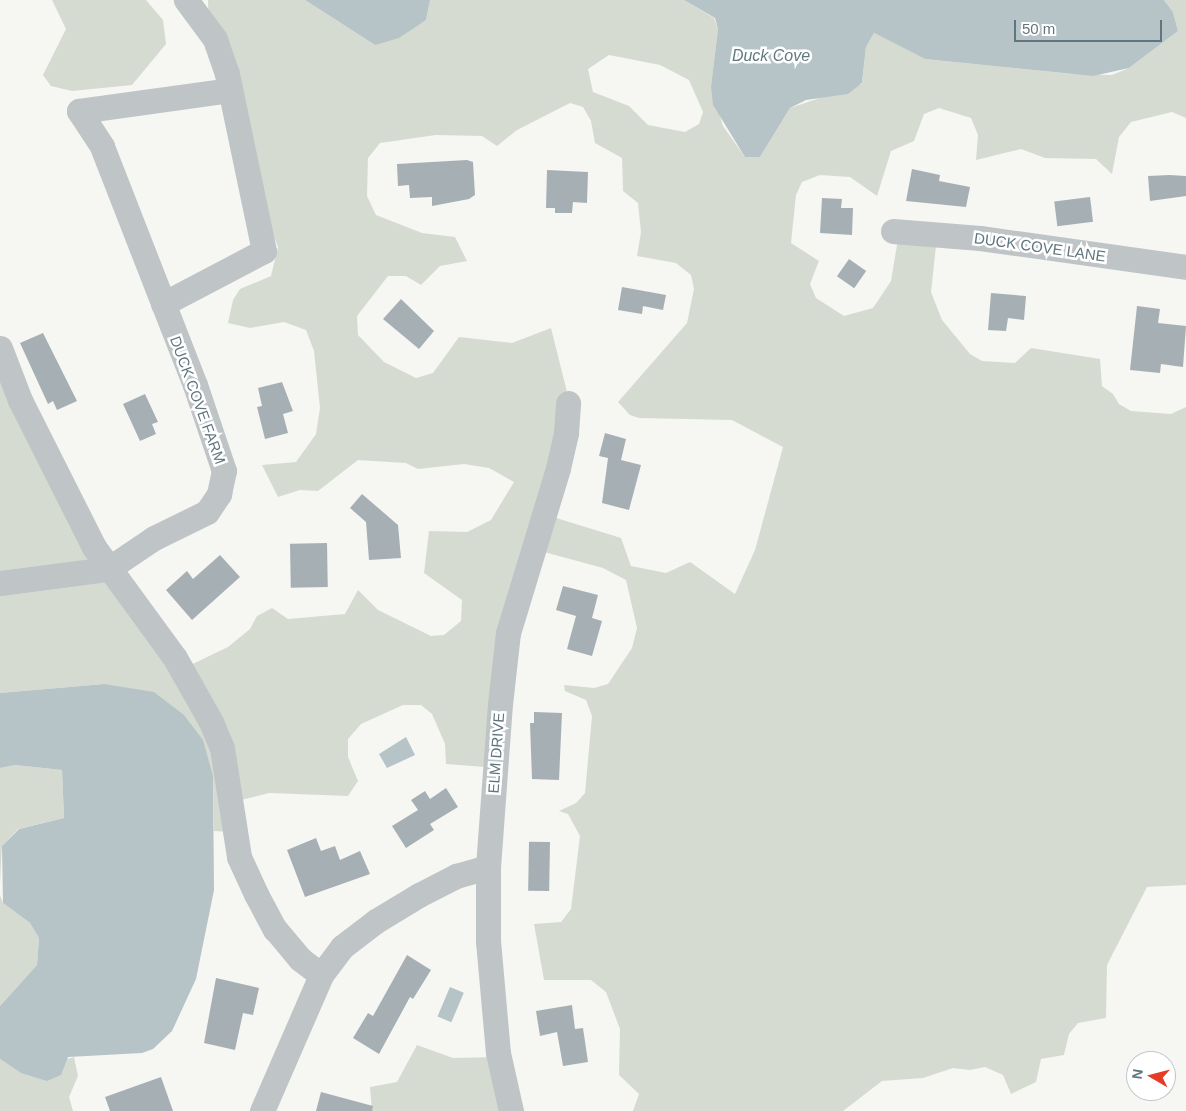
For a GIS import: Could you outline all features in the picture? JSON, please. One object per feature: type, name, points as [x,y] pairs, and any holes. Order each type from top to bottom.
[{"type":"street","points":[[161,298],[264,251],[230,90],[215,38],[186,0]]},
{"type":"street","name":"DUCK COVE FARM","points":[[108,569],[154,538],[206,512],[219,494],[224,471],[220,455],[102,146],[79,111],[230,90]]},
{"type":"street","name":"DUCK COVE LANE","points":[[893,231],[980,238],[1186,267]]},
{"type":"street","points":[[0,348],[62,487],[108,569],[175,658],[210,722],[222,748],[240,857],[274,929],[300,959],[322,975]]},
{"type":"street","name":"ELM DRIVE","points":[[511,1111],[497,1044],[488,941],[488,867],[508,633],[558,468],[566,434],[568,402]]},
{"type":"street","points":[[0,583],[108,569]]},
{"type":"street","points":[[262,1111],[322,975],[342,947],[376,920],[456,876],[488,867]]},
{"type":"shaded area","points":[[52,0],[146,0],[163,20],[166,44],[132,85],[72,91],[51,86],[43,75],[66,29]]},
{"type":"shaded area","points":[[208,0],[305,0],[375,45],[426,20],[430,0],[684,0],[714,18],[718,29],[711,86],[723,126],[745,157],[760,157],[790,108],[862,84],[866,47],[874,33],[925,59],[1072,74],[1112,75],[1129,68],[1178,31],[1173,12],[1164,0],[1186,0],[1186,118],[1172,112],[1131,122],[1119,137],[1112,174],[1096,159],[1045,158],[1021,149],[976,160],[978,135],[971,118],[939,108],[924,114],[914,141],[891,151],[877,196],[850,177],[820,175],[802,182],[796,195],[791,243],[819,261],[810,284],[816,298],[844,316],[873,308],[891,281],[898,239],[937,237],[931,292],[942,320],[970,354],[982,361],[1015,363],[1031,348],[1100,359],[1102,386],[1113,394],[1119,404],[1131,411],[1171,414],[1186,407],[1186,885],[1147,887],[1107,965],[1106,1018],[1078,1023],[1069,1034],[1064,1055],[1041,1059],[1036,1082],[1011,1094],[1003,1075],[985,1067],[970,1070],[953,1068],[923,1078],[882,1081],[843,1111],[633,1111],[639,1094],[619,1075],[620,1029],[606,992],[591,980],[544,980],[534,924],[561,922],[571,909],[580,836],[568,814],[559,811],[576,803],[585,793],[592,716],[586,700],[565,691],[564,685],[594,688],[608,684],[632,648],[637,628],[626,580],[603,568],[544,552],[516,631],[498,768],[446,764],[445,744],[432,714],[421,705],[403,705],[361,724],[348,739],[348,757],[358,781],[348,796],[269,793],[241,800],[232,832],[214,831],[213,776],[104,684],[0,693],[0,355],[14,391],[182,669],[228,647],[250,629],[257,616],[272,608],[288,619],[345,614],[358,590],[378,610],[431,636],[444,635],[461,621],[462,600],[424,573],[429,531],[467,532],[491,520],[514,482],[489,468],[464,464],[418,469],[406,463],[358,460],[318,491],[300,490],[278,497],[262,465],[296,462],[316,434],[320,408],[314,351],[306,330],[284,322],[250,328],[228,323],[233,300],[240,289],[271,276],[278,247],[251,180],[214,56],[205,49],[209,34]],"holes":[[[609,55],[660,65],[689,80],[703,112],[699,124],[685,132],[648,125],[629,106],[593,92],[588,69]],[[570,103],[583,107],[591,121],[595,143],[622,158],[623,191],[638,203],[641,232],[637,256],[676,263],[691,275],[694,289],[687,323],[618,402],[630,415],[639,418],[732,420],[783,447],[755,550],[735,594],[690,562],[666,573],[631,566],[621,538],[553,517],[572,412],[551,328],[512,343],[459,337],[433,373],[416,378],[384,362],[358,335],[357,316],[388,276],[406,276],[421,285],[440,266],[467,261],[455,237],[422,233],[376,215],[367,196],[368,158],[380,143],[436,135],[482,136],[497,146],[517,130]]]},
{"type":"shaded area","points":[[15,765],[62,770],[64,818],[18,829],[2,846],[0,883],[0,768]]},
{"type":"shaded area","points":[[0,895],[3,903],[30,923],[39,938],[37,965],[0,1006]]},
{"type":"shaded area","points":[[417,1045],[453,1058],[500,1057],[519,1111],[372,1111],[370,1087],[397,1082]]},
{"type":"shaded area","points":[[74,1057],[78,1076],[69,1097],[73,1111],[0,1111],[0,1059],[21,1073]]},
{"type":"water","points":[[305,0],[430,0],[426,20],[399,38],[375,45]]},
{"type":"water","name":"Duck Cove","points":[[684,0],[1164,0],[1173,12],[1178,31],[1129,68],[1093,76],[925,59],[874,33],[866,47],[862,83],[848,94],[806,100],[790,108],[760,157],[745,157],[713,105],[711,86],[718,29],[715,18]]},
{"type":"water","points":[[104,684],[154,692],[184,715],[203,740],[213,776],[214,890],[196,979],[172,1031],[153,1049],[142,1053],[68,1057],[61,1075],[47,1081],[21,1073],[0,1059],[0,1006],[37,965],[39,938],[30,923],[3,903],[2,846],[19,829],[64,818],[62,770],[15,765],[0,768],[0,693]]},
{"type":"water","points":[[406,737],[415,755],[387,768],[379,754]]},
{"type":"water","points":[[450,987],[464,993],[451,1022],[437,1016]]},
{"type":"building","points":[[467,160],[473,162],[475,195],[469,199],[432,206],[432,197],[410,198],[409,185],[398,186],[397,164]]},
{"type":"building","points":[[912,169],[940,175],[939,181],[970,187],[966,207],[906,201]]},
{"type":"building","points":[[547,170],[588,172],[587,203],[573,202],[572,213],[555,213],[555,208],[546,208]]},
{"type":"building","points":[[1148,176],[1186,176],[1186,196],[1150,201]]},
{"type":"building","points":[[1090,197],[1093,222],[1057,226],[1054,201]]},
{"type":"building","points":[[822,198],[842,199],[841,208],[853,208],[852,235],[820,233]]},
{"type":"building","points":[[849,259],[866,271],[854,288],[837,276]]},
{"type":"building","points":[[622,287],[666,295],[663,310],[643,306],[642,314],[618,310]]},
{"type":"building","points":[[991,293],[1026,296],[1024,320],[1008,318],[1006,331],[988,330]]},
{"type":"building","points":[[401,299],[434,331],[419,349],[383,319]]},
{"type":"building","points":[[1137,306],[1160,309],[1158,323],[1186,326],[1183,367],[1161,364],[1160,373],[1130,370]]},
{"type":"building","points":[[43,333],[77,401],[57,410],[53,401],[48,404],[20,343]]},
{"type":"building","points":[[282,382],[293,411],[283,414],[288,433],[265,439],[257,407],[262,406],[258,388]]},
{"type":"building","points":[[145,394],[158,422],[152,424],[156,434],[140,441],[123,404]]},
{"type":"building","points":[[605,433],[626,439],[621,460],[641,465],[629,510],[602,503],[608,458],[599,456]]},
{"type":"building","points":[[362,494],[398,525],[401,558],[369,560],[366,522],[350,508]]},
{"type":"building","points":[[327,543],[328,587],[291,588],[290,544]]},
{"type":"building","points":[[220,555],[240,577],[192,620],[166,590],[187,571],[193,579]]},
{"type":"building","points":[[563,586],[598,595],[592,618],[602,621],[592,656],[567,649],[576,616],[556,610]]},
{"type":"building","points":[[534,712],[562,713],[559,780],[532,779],[530,723],[534,723]]},
{"type":"building","points":[[446,788],[458,807],[430,824],[434,830],[406,848],[392,826],[418,810],[411,800],[425,791],[430,799]]},
{"type":"building","points":[[316,838],[321,851],[335,846],[340,860],[360,851],[370,874],[305,897],[287,850]]},
{"type":"building","points":[[529,842],[550,842],[549,891],[528,891]]},
{"type":"building","points":[[407,955],[431,970],[413,999],[410,997],[379,1054],[353,1038],[368,1013],[373,1016]]},
{"type":"building","points":[[216,978],[259,988],[253,1015],[243,1013],[235,1050],[204,1043]]},
{"type":"building","points":[[572,1005],[575,1029],[583,1028],[588,1062],[563,1066],[557,1032],[540,1036],[536,1011]]},
{"type":"building","points":[[161,1077],[173,1111],[110,1111],[105,1097]]},
{"type":"building","points":[[321,1092],[373,1106],[372,1111],[316,1111]]}]
